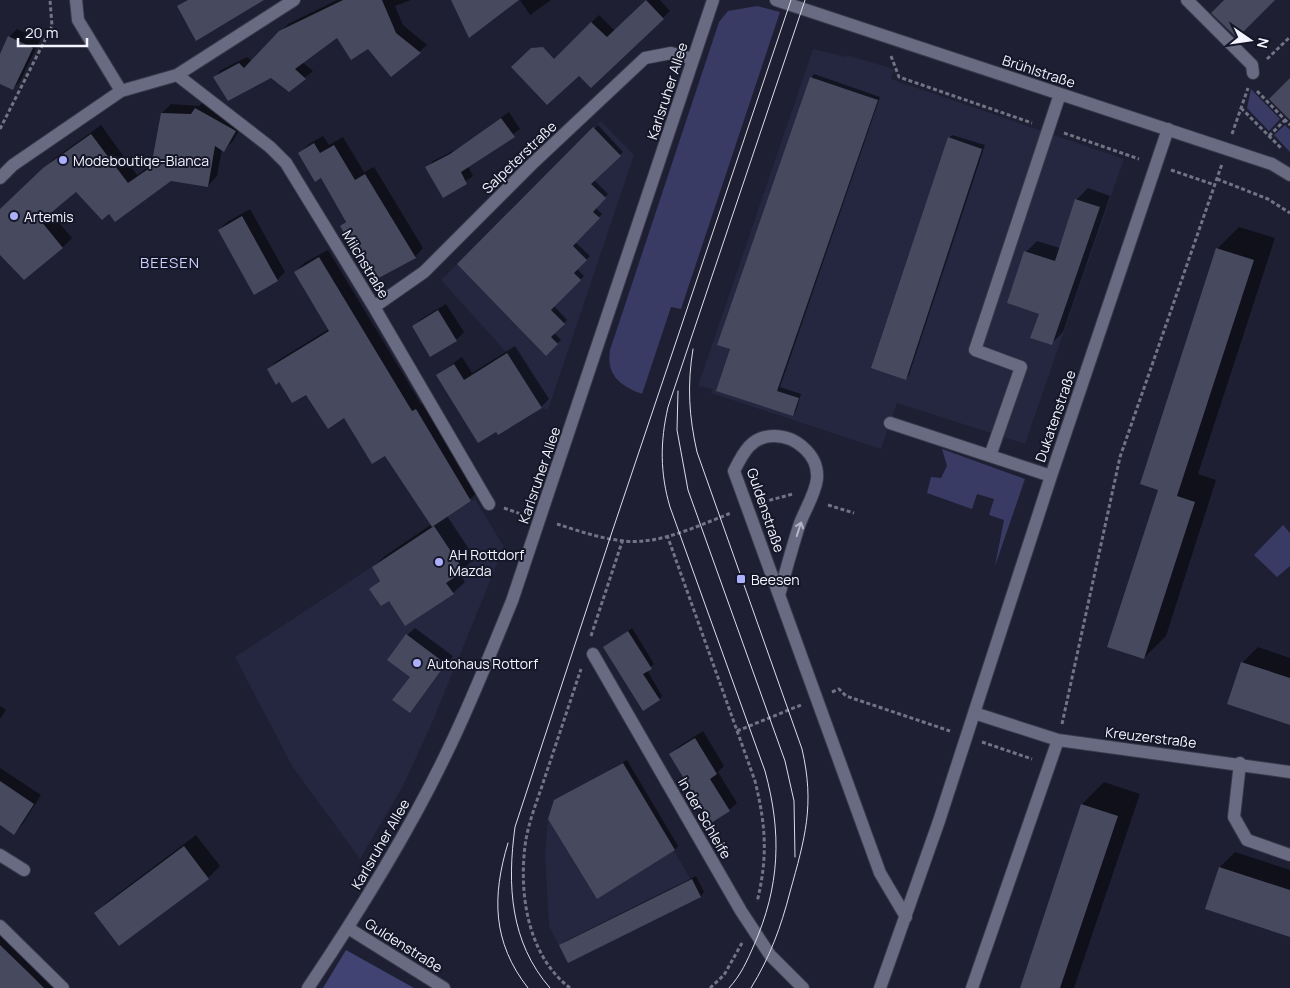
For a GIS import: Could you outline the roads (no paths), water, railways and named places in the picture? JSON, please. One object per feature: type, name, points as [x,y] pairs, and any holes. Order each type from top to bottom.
[{"type":"street","points":[[76,0],[78,20],[121,91]]},
{"type":"street","points":[[0,178],[13,166],[121,91],[177,75],[294,0]]},
{"type":"street","name":"Karlsruher Allee","points":[[308,988],[348,928],[447,753],[504,620],[540,519],[713,0]]},
{"type":"street","name":"Brühlstraße","points":[[776,0],[1228,149],[1272,164],[1290,175]]},
{"type":"street","points":[[1187,0],[1252,65],[1253,73]]},
{"type":"street","name":"Salpeterstraße","points":[[374,307],[424,272],[530,164],[646,58],[671,53],[693,59]]},
{"type":"street","name":"Milchstraße","points":[[177,75],[270,147],[286,163],[374,307],[489,504]]},
{"type":"street","points":[[990,456],[1022,367],[976,350],[1060,94]]},
{"type":"street","name":"Dukatenstraße","points":[[974,713],[1051,476],[1168,129]]},
{"type":"street","points":[[890,423],[1051,476]]},
{"type":"street","name":"Guldenstraße","points":[[780,592],[800,524],[817,479],[814,460],[804,447],[785,436],[766,436],[747,445],[734,471],[780,592],[880,873],[906,917]]},
{"type":"street","name":"In der Schleife","points":[[588,657],[770,955],[803,988]]},
{"type":"street","points":[[880,988],[906,917],[974,713]]},
{"type":"street","name":"Kreuzerstraße","points":[[974,713],[1058,740],[1290,772]]},
{"type":"street","points":[[972,988],[1058,740]]},
{"type":"street","points":[[1240,764],[1234,817],[1247,840],[1290,855]]},
{"type":"street","points":[[0,856],[24,870]]},
{"type":"street","points":[[0,926],[63,988]]},
{"type":"street","name":"Guldenstraße","points":[[348,928],[444,988]]},
{"type":"tram line","points":[[550,988],[527,952],[514,912],[511,870],[515,827],[791,0]]},
{"type":"tram line","points":[[729,988],[749,957],[763,923],[769,902],[776,859],[774,816],[765,771],[670,507],[664,482],[662,445],[668,407],[805,0]]},
{"type":"tram line","points":[[693,349],[690,401],[697,452],[802,749],[808,787],[804,838],[787,905],[779,930],[751,988]]},
{"type":"tram line","points":[[678,391],[677,430],[688,490],[785,761],[794,801],[795,857]]},
{"type":"tram line","points":[[508,843],[499,882],[499,918],[507,953],[516,971],[528,988]]},
{"type":"place","name":"Modeboutiqe-Bianca","points":[[63,160]]},
{"type":"place","name":"Artemis","points":[[14,216]]},
{"type":"place","name":"AH Rottdorf Mazda","points":[[439,562]]},
{"type":"place","name":"Beesen","points":[[741,579]]},
{"type":"place","name":"Autohaus Rottorf","points":[[417,663]]},
{"type":"district","name":"BEESEN","points":[[170,262]]}]
